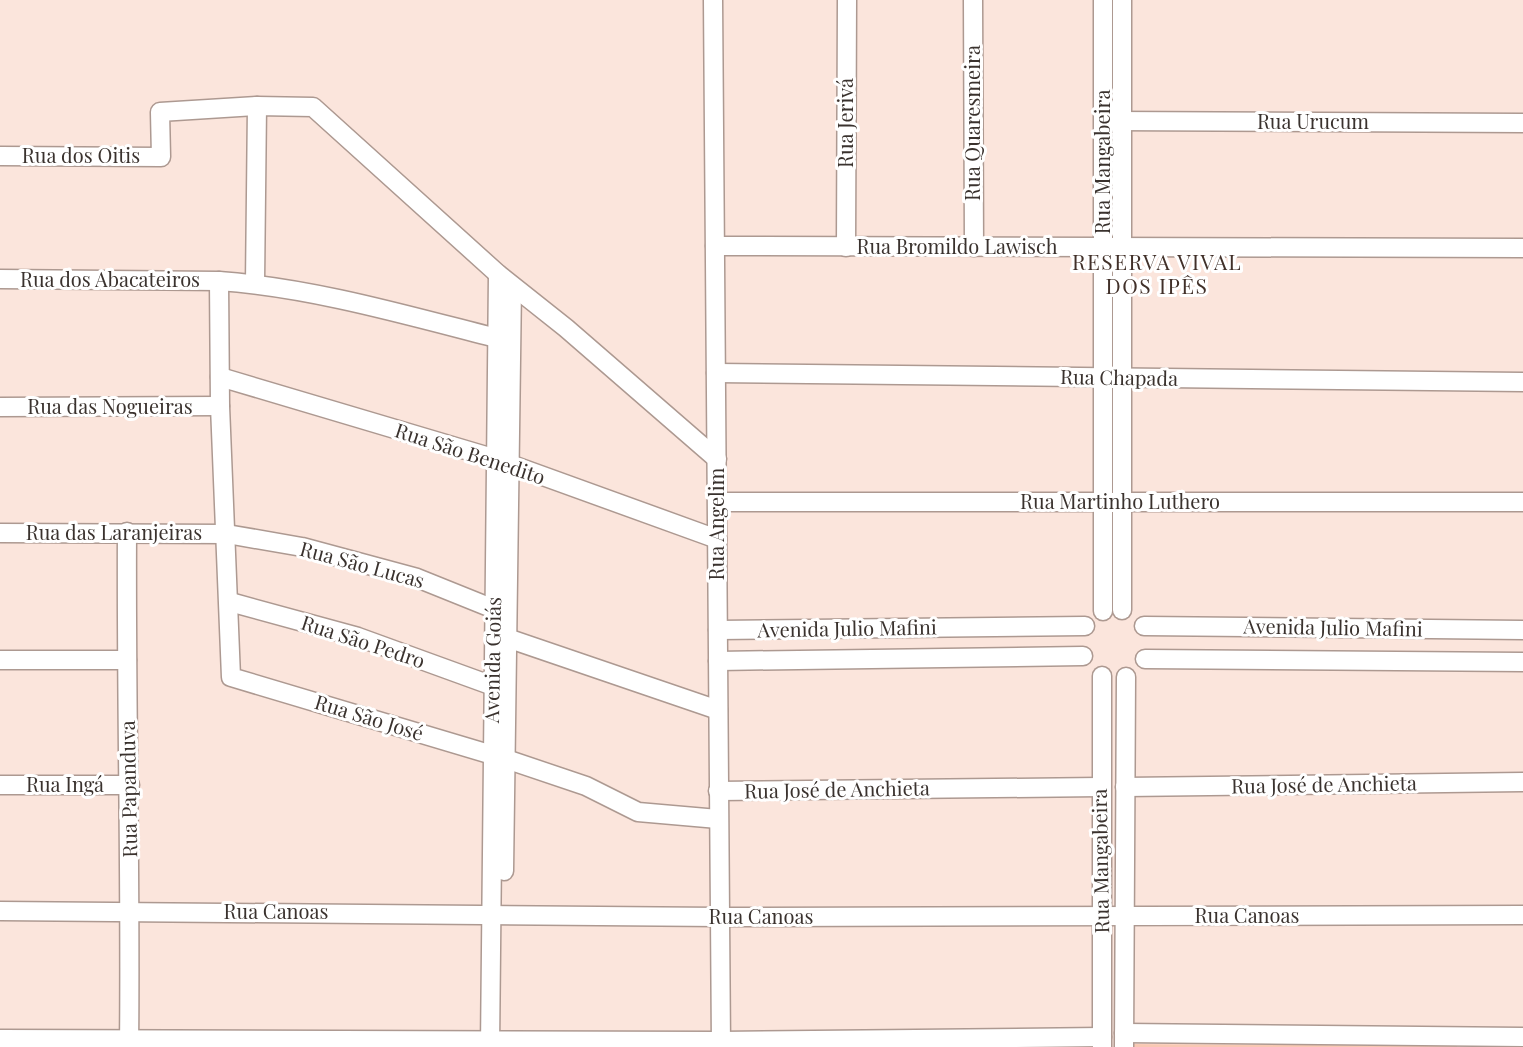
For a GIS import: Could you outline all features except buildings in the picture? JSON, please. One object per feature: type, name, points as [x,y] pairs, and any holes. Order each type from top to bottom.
[{"type":"street","name":"Rua Angelim","points":[[713,0],[721,1044]]},
{"type":"street","name":"Rua Jerivá","points":[[846,247],[847,0]]},
{"type":"street","name":"Rua Quaresmeira","points":[[973,0],[974,247]]},
{"type":"street","name":"Rua Mangabeira","points":[[1102,611],[1103,0]]},
{"type":"street","name":"Rua Mangabeira","points":[[1122,0],[1122,610]]},
{"type":"street","name":"Rua dos Oitis","points":[[0,156],[161,157],[160,112],[257,106]]},
{"type":"street","points":[[255,284],[257,106],[313,107],[498,274],[566,328],[717,459]]},
{"type":"street","name":"Rua Urucum","points":[[1103,121],[1523,123]]},
{"type":"street","name":"Rua Bromildo Lawisch","points":[[715,246],[1523,248]]},
{"type":"street","name":"Avenida Goiás","points":[[495,1043],[499,757],[507,638],[503,462],[504,340],[498,274]]},
{"type":"street","name":"Rua dos Abacateiros","points":[[0,279],[219,281],[255,284],[365,306],[504,340]]},
{"type":"street","points":[[219,281],[220,406],[230,602]]},
{"type":"street","name":"Avenida Goiás","points":[[504,340],[512,286]]},
{"type":"street","name":"Rua Chapada","points":[[716,373],[1523,382]]},
{"type":"street","name":"Rua São Benedito","points":[[220,377],[503,462],[717,539]]},
{"type":"street","name":"Rua das Nogueiras","points":[[0,407],[220,406]]},
{"type":"street","name":"Avenida Goiás","points":[[499,757],[493,686],[494,609],[503,462]]},
{"type":"street","name":"Rua Martinho Luthero","points":[[718,502],[1523,502]]},
{"type":"street","name":"Rua Papanduva","points":[[128,532],[126,660],[130,785],[129,1043]]},
{"type":"street","name":"Rua das Laranjeiras","points":[[0,533],[227,534]]},
{"type":"street","name":"Rua São Lucas","points":[[227,534],[302,547],[417,578],[494,609]]},
{"type":"street","name":"Rua São José","points":[[230,602],[231,677],[499,757],[586,786],[638,812],[718,819]]},
{"type":"street","name":"Rua São Pedro","points":[[230,602],[358,637],[493,686]]},
{"type":"street","points":[[1122,610],[1138,619],[1144,626],[1148,648],[1145,659],[1126,677],[1102,676],[1090,668],[1083,657],[1081,636],[1085,626],[1102,611],[1122,610]]},
{"type":"street","name":"Avenida Julio Mafini","points":[[718,630],[1085,626]]},
{"type":"street","name":"Avenida Julio Mafini","points":[[1144,626],[1523,630]]},
{"type":"street","points":[[507,638],[718,710]]},
{"type":"street","name":"Avenida Julio Mafini","points":[[718,661],[1083,657]]},
{"type":"street","name":"Avenida Julio Mafini","points":[[1145,659],[1523,662]]},
{"type":"street","points":[[0,660],[126,660]]},
{"type":"street","name":"Rua Mangabeira","points":[[1102,676],[1100,787],[1102,1042]]},
{"type":"street","name":"Rua Mangabeira","points":[[1124,1040],[1126,677]]},
{"type":"street","name":"Rua José de Anchieta","points":[[1125,787],[1523,782]]},
{"type":"street","name":"Rua Ingá","points":[[0,785],[130,785]]},
{"type":"street","name":"Rua José de Anchieta","points":[[718,791],[1100,787]]},
{"type":"street","name":"Rua Canoas","points":[[0,911],[720,917],[1523,915]]},
{"type":"street","points":[[1124,1040],[1523,1037]]},
{"type":"street","points":[[0,1039],[129,1043],[1102,1042]]},
{"type":"shaded area","points":[[1127,1044],[1457,1046],[1457,1047],[1127,1047]]},
{"type":"district","name":"RESERVA VIVAL DOS IPÊS","points":[[1157,275]]}]
